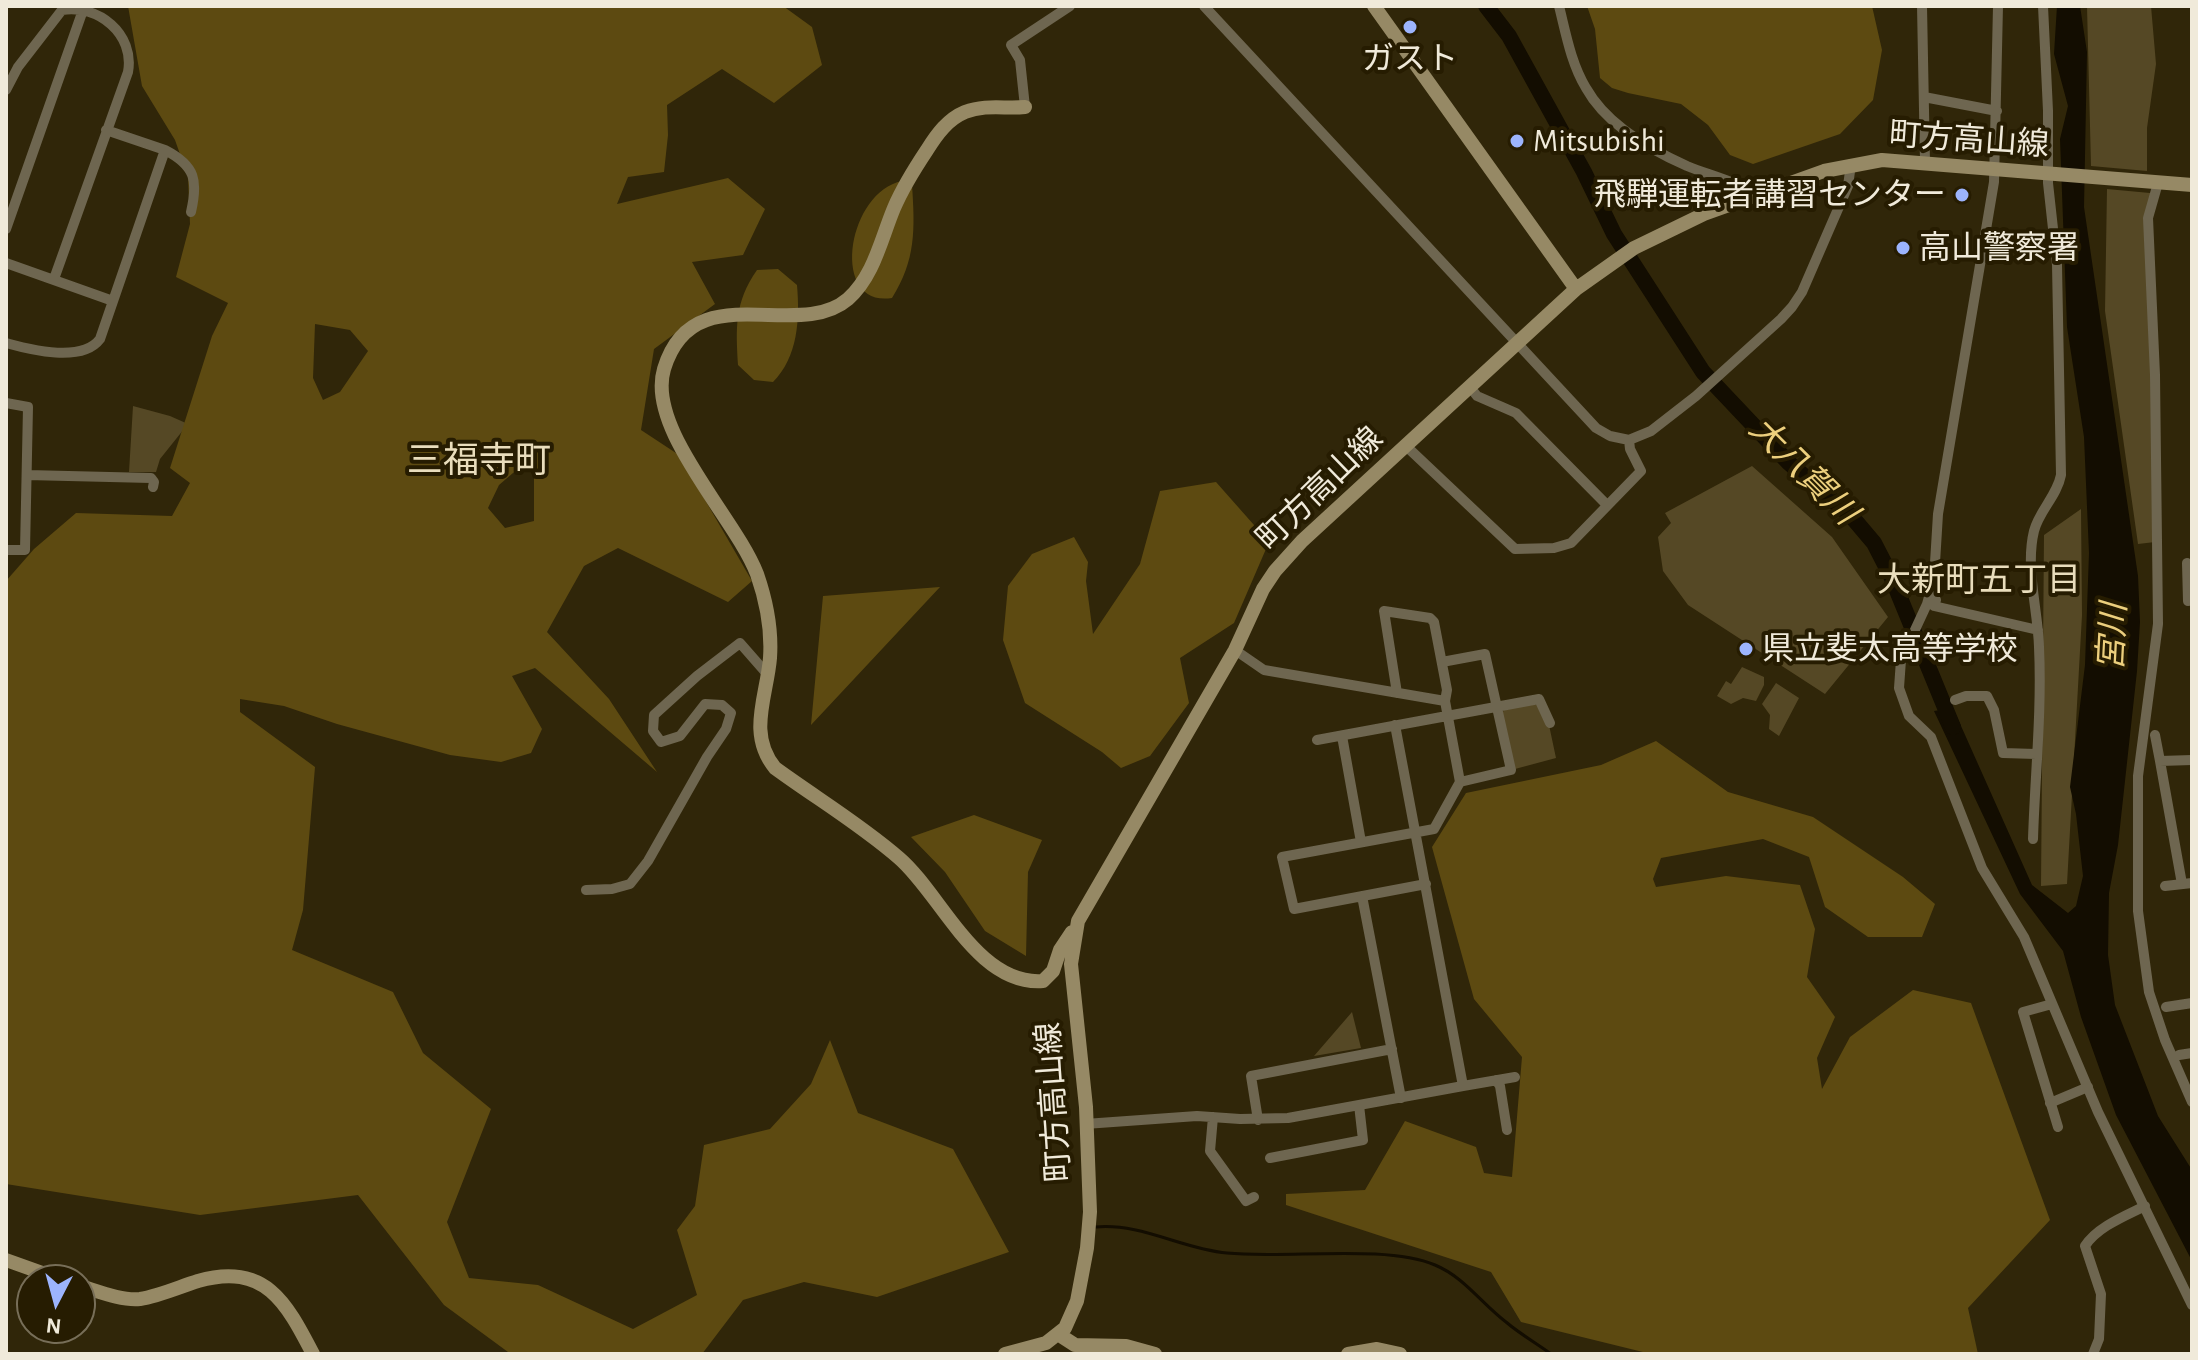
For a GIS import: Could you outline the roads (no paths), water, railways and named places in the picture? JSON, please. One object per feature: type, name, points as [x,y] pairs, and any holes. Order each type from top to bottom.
[{"type":"street","points":[[1070,6],[1011,45],[1020,60],[1025,107],[979,108],[959,115],[944,127],[907,181],[868,275],[844,302],[821,313],[719,316],[689,331],[677,343],[662,374],[661,392],[669,424],[733,528],[763,593],[770,637],[768,675],[759,729],[761,745],[768,760],[902,860],[978,952],[1012,975],[1034,982],[1043,981],[1053,971],[1060,950],[1078,921]]},
{"type":"street","points":[[1204,6],[1596,428],[1610,436],[1629,440],[1663,424],[1772,327],[1797,300],[1848,186],[1851,164]]},
{"type":"street","points":[[1374,6],[1576,289]]},
{"type":"street","points":[[1559,6],[1578,73],[1596,102],[1630,135],[1654,151],[1742,185],[1755,195]]},
{"type":"street","points":[[1922,6],[1925,162]]},
{"type":"street","points":[[1998,6],[1996,169],[1938,514],[1934,579],[1928,601],[1903,655],[1899,679],[1902,701],[1909,716],[1931,737],[1982,868],[2018,925],[2088,1087],[2192,1305]]},
{"type":"street","points":[[2033,839],[2040,672],[2031,560],[2034,531],[2059,485],[2061,475],[2057,265],[2043,6]]},
{"type":"street","points":[[6,90],[18,67],[57,13],[68,9],[83,10],[114,26],[128,49],[128,72],[54,279]]},
{"type":"street","points":[[6,229],[83,10]]},
{"type":"street","points":[[1924,97],[1997,111]]},
{"type":"street","points":[[106,130],[165,150],[180,160],[197,186],[191,212]]},
{"type":"street","points":[[6,343],[40,352],[86,350],[100,339],[165,150]]},
{"type":"street","name":"町方高山線","points":[[1058,1334],[1065,1328],[1077,1301],[1090,1227],[1082,1060],[1071,964],[1078,921],[1235,650],[1263,589],[1302,541],[1576,289],[1648,240],[1693,218],[1851,164],[1882,160],[2192,185]]},
{"type":"street","points":[[2154,182],[2148,218],[2158,620],[2138,776],[2138,911],[2149,992],[2161,1031],[2192,1102]]},
{"type":"street","points":[[6,263],[113,301]]},
{"type":"street","points":[[1470,387],[1477,396],[1516,413],[1607,505]]},
{"type":"street","points":[[6,403],[28,407],[25,550],[6,550]]},
{"type":"street","points":[[1406,446],[1515,549],[1554,548],[1571,543],[1641,471],[1629,440]]},
{"type":"street","points":[[27,475],[151,478],[153,487]]},
{"type":"street","points":[[2188,601],[2189,569]]},
{"type":"street","points":[[1928,601],[1936,600],[1934,606],[2038,630]]},
{"type":"street","points":[[1397,693],[1384,611],[1430,618],[1434,622],[1460,782],[1434,829],[1282,857],[1294,909],[1426,884]]},
{"type":"street","points":[[586,890],[612,889],[630,884],[648,861],[726,729],[731,713],[722,705],[705,704],[680,736],[661,742],[653,731],[654,715],[740,643],[768,675]]},
{"type":"street","points":[[1235,650],[1264,670],[1445,701]]},
{"type":"street","points":[[1442,662],[1485,654],[1511,770],[1460,782]]},
{"type":"street","points":[[1955,700],[1966,696],[1987,696],[1994,710],[2003,753],[2036,754]]},
{"type":"street","points":[[1317,740],[1539,699],[1550,723]]},
{"type":"street","points":[[1395,725],[1463,1086]]},
{"type":"street","points":[[2155,735],[2187,883],[2165,886]]},
{"type":"street","points":[[1342,736],[1361,842]]},
{"type":"street","points":[[2160,761],[2192,760]]},
{"type":"street","points":[[1362,896],[1401,1098]]},
{"type":"street","points":[[2166,1007],[2192,1003]]},
{"type":"street","points":[[2052,1004],[2023,1012],[2058,1127]]},
{"type":"street","points":[[1258,1120],[1251,1076],[1392,1049]]},
{"type":"street","points":[[2179,1055],[2192,1053]]},
{"type":"street","points":[[1085,1124],[1197,1116],[1258,1120],[1288,1118],[1515,1077]]},
{"type":"street","points":[[1496,1080],[1500,1086],[1507,1130]]},
{"type":"street","points":[[2050,1103],[2088,1087]]},
{"type":"street","points":[[1270,1158],[1363,1140],[1359,1105]]},
{"type":"street","points":[[1213,1117],[1210,1151],[1246,1201],[1254,1197]]},
{"type":"street","points":[[2093,1354],[2099,1339],[2101,1294],[2085,1246],[2089,1239],[2113,1223],[2145,1206]]},
{"type":"street","points":[[96,1290],[137,1299],[219,1277],[255,1279],[277,1294],[293,1316],[313,1354]]},
{"type":"street","points":[[1005,1354],[1036,1347],[1058,1334],[1075,1345],[1126,1346],[1155,1354]]},
{"type":"street","points":[[1348,1354],[1377,1349],[1400,1354]]},
{"type":"water","name":"宮川","points":[[2057,6],[2080,6],[2087,52],[2084,207],[2138,576],[2140,622],[2137,671],[2118,845],[2109,893],[2108,955],[2115,1005],[2158,1116],[2192,1170],[2192,1261],[2116,1115],[2081,1017],[2063,951],[2020,894],[1934,711],[1953,708],[2032,885],[2068,913],[2076,906],[2083,876],[2070,787],[2085,665],[2089,553],[2084,437],[2067,327],[2060,139],[2068,106],[2054,54]]},
{"type":"waterway","name":"大八賀川","points":[[1486,6],[1509,36],[1584,172],[1614,234],[1703,372],[1789,463],[1852,517],[1874,543],[1891,576],[1953,727]]},
{"type":"waterway","points":[[1096,1227],[1146,1232],[1194,1247],[1227,1253],[1363,1254],[1414,1259],[1435,1265],[1455,1276],[1497,1315],[1551,1354]]},
{"type":"place","name":"ガスト","points":[[1410,27]]},
{"type":"place","name":"Mitsubishi","points":[[1517,141]]},
{"type":"place","name":"飛騨運転者講習センター","points":[[1962,195]]},
{"type":"place","name":"高山警察署","points":[[1903,248]]},
{"type":"place","name":"県立斐太高等学校","points":[[1746,649]]},
{"type":"district","name":"三福寺町","points":[[479,461]]},
{"type":"district","name":"大新町五丁目","points":[[1979,581]]}]
